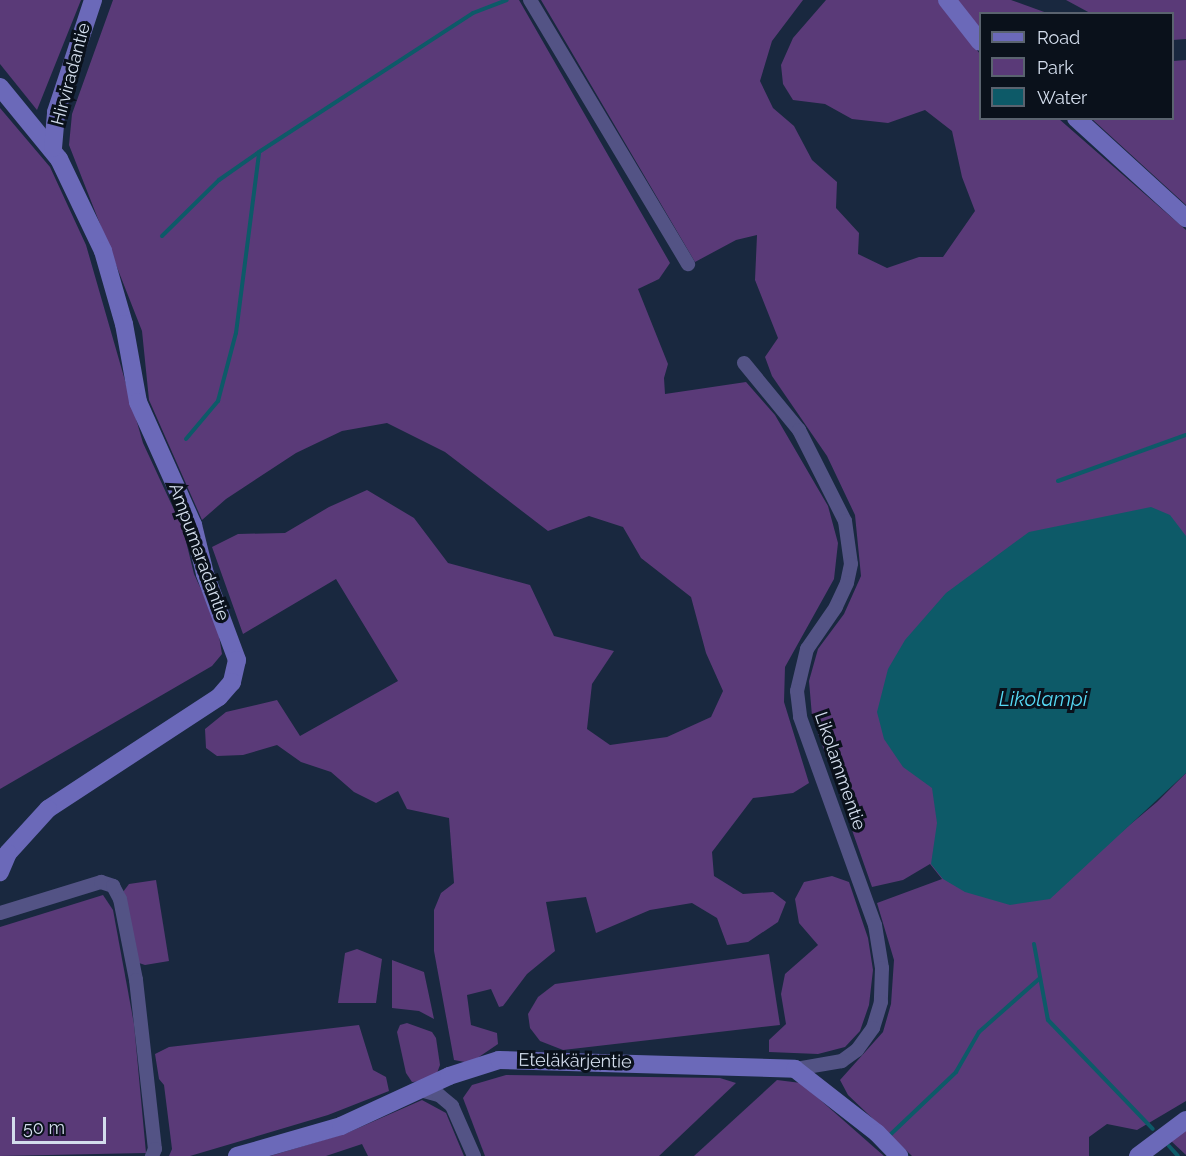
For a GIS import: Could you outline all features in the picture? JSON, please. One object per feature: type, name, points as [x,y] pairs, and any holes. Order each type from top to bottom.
[{"type":"street","name":"Hirviradantie","points":[[53,148],[56,112],[93,0]]},
{"type":"street","points":[[530,0],[688,264]]},
{"type":"street","points":[[947,0],[979,40]]},
{"type":"street","name":"Ampumaradantie","points":[[0,87],[53,148],[102,252],[124,324],[138,402],[193,525],[205,574],[237,660],[232,682],[219,697],[48,809],[8,853],[0,872]]},
{"type":"street","points":[[1078,120],[1186,218]]},
{"type":"street","name":"Likolammentie","points":[[744,363],[799,430],[845,520],[851,564],[847,583],[836,607],[807,649],[797,691],[800,717],[875,925],[882,968],[878,1011],[873,1028],[857,1050],[842,1061],[795,1069]]},
{"type":"street","points":[[0,913],[101,882],[113,886],[120,899],[136,980],[155,1149],[152,1156]]},
{"type":"street","name":"Eteläkärjentie","points":[[237,1156],[342,1126],[420,1090],[499,1060],[795,1069]]},
{"type":"street","points":[[795,1069],[877,1132],[899,1156]]},
{"type":"street","points":[[420,1090],[439,1095],[452,1106],[474,1156]]},
{"type":"street","points":[[1138,1156],[1186,1120]]},
{"type":"green space","points":[[0,0],[81,0],[37,110],[0,64]]},
{"type":"green space","points":[[113,0],[519,0],[670,263],[659,279],[638,289],[668,364],[664,378],[665,394],[746,382],[775,415],[828,506],[838,543],[834,579],[785,667],[784,702],[809,783],[793,793],[753,798],[712,852],[714,876],[743,894],[773,892],[786,902],[778,922],[748,942],[727,945],[717,918],[692,903],[650,910],[596,933],[586,897],[546,902],[555,951],[527,974],[503,1006],[499,1007],[491,989],[467,995],[471,1025],[497,1033],[498,1044],[470,1063],[454,1060],[434,951],[434,910],[441,893],[454,883],[449,818],[407,809],[398,791],[376,803],[354,792],[331,772],[301,762],[277,745],[243,755],[217,756],[206,748],[205,729],[226,712],[277,700],[300,736],[398,681],[336,579],[243,634],[212,547],[238,534],[285,533],[329,507],[367,490],[414,518],[448,563],[530,585],[554,636],[614,651],[592,684],[587,729],[610,745],[667,737],[711,717],[723,691],[706,653],[691,597],[641,558],[623,527],[589,516],[548,531],[445,452],[387,423],[342,431],[296,453],[226,499],[202,520],[149,400],[142,331],[69,145],[72,114]]},
{"type":"green space","points":[[541,0],[803,0],[772,41],[760,81],[773,108],[794,126],[812,160],[837,182],[836,208],[859,233],[858,254],[887,268],[919,257],[943,257],[975,211],[962,177],[952,131],[925,110],[888,123],[852,119],[825,104],[793,100],[783,84],[781,65],[793,38],[826,0],[938,0],[979,53],[979,120],[1060,120],[1186,230],[1186,572],[1095,854],[1157,802],[1186,773],[1186,1101],[1137,1130],[1107,1124],[1089,1137],[1089,1156],[912,1156],[848,1095],[840,1080],[883,1032],[891,1004],[894,960],[877,903],[942,879],[930,864],[903,880],[872,887],[812,716],[809,681],[818,649],[844,614],[861,576],[855,515],[827,456],[772,376],[765,357],[778,338],[755,280],[757,235],[736,240],[695,262]]},
{"type":"green space","points":[[957,0],[1011,0],[1044,12],[979,12],[979,27]]},
{"type":"green space","points":[[1066,0],[1186,0],[1186,39],[1174,40],[1174,12],[1088,12]]},
{"type":"green space","points":[[1186,60],[1186,205],[1093,120],[1174,120],[1174,61]]},
{"type":"green space","points":[[0,108],[50,167],[86,245],[143,443],[183,529],[194,574],[217,624],[222,654],[212,666],[0,789]]},
{"type":"green space","points":[[832,876],[849,882],[868,938],[873,970],[869,1005],[860,1031],[845,1047],[818,1054],[769,1052],[769,1040],[786,1024],[781,994],[785,974],[818,945],[799,923],[795,899],[804,882]]},
{"type":"green space","points":[[156,880],[169,961],[145,965],[139,963],[123,892],[129,884]]},
{"type":"green space","points":[[103,895],[113,910],[134,1024],[146,1153],[0,1156],[0,927]]},
{"type":"green space","points":[[357,949],[382,959],[376,1003],[338,1003],[345,953]]},
{"type":"green space","points":[[769,954],[780,1025],[563,1050],[540,1041],[530,1028],[528,1014],[538,997],[555,984]]},
{"type":"green space","points":[[392,960],[424,972],[434,1019],[419,1011],[392,1008]]},
{"type":"green space","points":[[407,1023],[432,1032],[436,1038],[440,1065],[437,1073],[424,1081],[412,1082],[406,1073],[397,1032],[400,1025]]},
{"type":"green space","points":[[359,1025],[373,1070],[386,1077],[389,1091],[328,1115],[190,1156],[169,1156],[172,1149],[164,1085],[159,1079],[155,1054],[169,1047]]},
{"type":"green space","points":[[506,1075],[720,1078],[736,1083],[659,1156],[485,1156],[463,1098],[472,1085]]},
{"type":"green space","points":[[777,1080],[801,1083],[884,1156],[694,1156]]},
{"type":"green space","points":[[422,1100],[446,1113],[464,1156],[368,1156],[362,1144],[326,1156],[270,1156],[347,1133]]},
{"type":"green space","points":[[1186,1130],[1186,1155],[1170,1140]]},
{"type":"water","name":"Likolampi","points":[[1151,507],[1170,515],[1186,536],[1186,773],[1050,899],[1010,905],[965,892],[943,879],[931,864],[937,823],[932,788],[903,767],[884,739],[877,712],[888,669],[905,640],[946,593],[1029,532]]},
{"type":"waterway","points":[[162,236],[219,180],[259,152],[473,13],[507,0]]},
{"type":"waterway","points":[[186,439],[218,401],[236,333],[259,153]]},
{"type":"waterway","points":[[1058,481],[1186,435]]},
{"type":"waterway","points":[[1034,944],[1048,1020],[1153,1129]]},
{"type":"waterway","points":[[891,1134],[956,1072],[979,1032],[1039,979]]},
{"type":"waterway","points":[[1169,1146],[1178,1156]]}]
